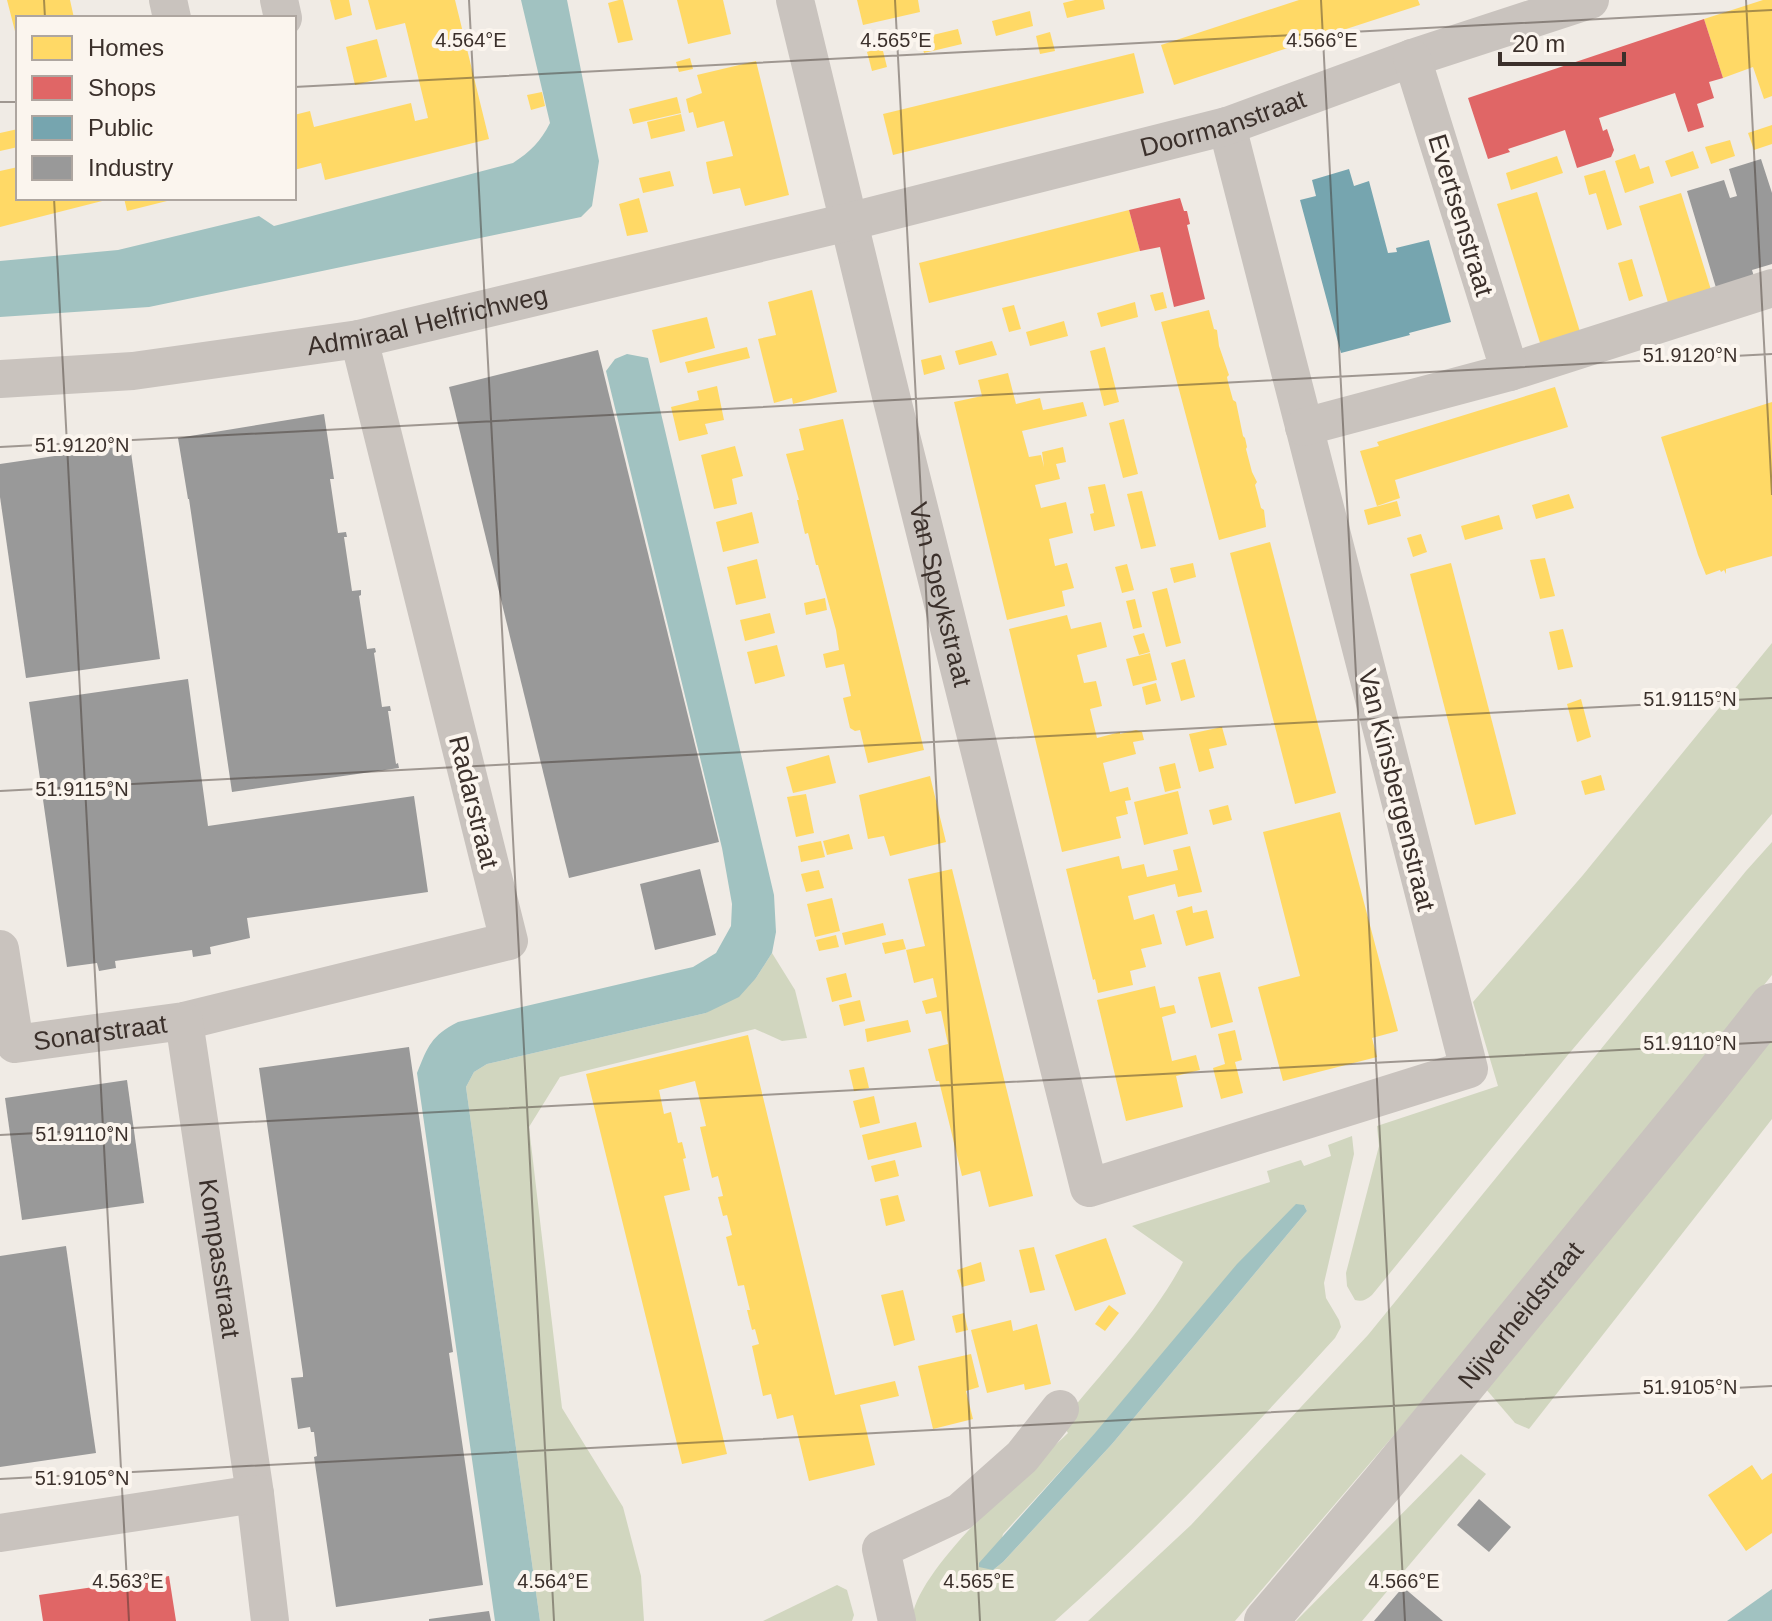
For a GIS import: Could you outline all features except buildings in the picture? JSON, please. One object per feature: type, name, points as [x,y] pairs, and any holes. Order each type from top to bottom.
[{"type":"street","name":"Van Speykstraat","points":[[795,0],[1089,1188]]},
{"type":"street","name":"Doormanstraat","points":[[848,222],[1227,126],[1412,58],[1590,0]]},
{"type":"street","name":"Evertsenstraat","points":[[1412,58],[1510,372]]},
{"type":"street","name":"Van Kinsbergenstraat","points":[[1089,1188],[1469,1069],[1227,126]]},
{"type":"street","name":"Admiraal Helfrichweg","points":[[0,379],[133,371],[359,339],[848,222]]},
{"type":"street","points":[[1304,427],[1510,372],[1772,288]]},
{"type":"street","name":"Radarstraat","points":[[184,1021],[509,941],[359,339]]},
{"type":"street","name":"Sonarstraat","points":[[0,949],[15,1044],[184,1021]]},
{"type":"street","name":"Nijverheidstraat","points":[[1266,1621],[1383,1483],[1772,1005]]},
{"type":"street","name":"Kompasstraat","points":[[184,1021],[255,1494],[270,1621]]},
{"type":"street","points":[[897,1621],[881,1549],[960,1512],[1022,1457],[1060,1409]]},
{"type":"street","points":[[0,1533],[255,1494]]},
{"type":"green space","points":[[1772,643],[1772,814],[1567,1056],[1372,1295],[1364,1300],[1355,1300],[1347,1286],[1346,1273],[1379,1146],[1377,1126],[1498,1086],[1473,1002],[1583,875]]},
{"type":"green space","points":[[1772,842],[1772,975],[1447,1373],[1235,1621],[1088,1621],[1191,1525],[1368,1335]]},
{"type":"green space","points":[[772,953],[795,990],[807,1038],[782,1041],[755,1029],[560,1077],[529,1127],[562,1408],[623,1507],[641,1576],[644,1621],[540,1621],[466,1087],[474,1072],[487,1064],[706,1013],[756,978]]},
{"type":"green space","points":[[1772,1025],[1772,1119],[1529,1429],[1515,1423],[1479,1381]]},
{"type":"green space","points":[[1352,1136],[1354,1154],[1324,1283],[1326,1298],[1341,1327],[1335,1338],[1198,1484],[1055,1621],[912,1621],[917,1600],[952,1549],[1068,1433],[1061,1423],[1142,1324],[1183,1262],[1132,1226],[1270,1182],[1267,1171],[1301,1160],[1304,1166],[1331,1156],[1328,1145]],"holes":[[[1304,1205],[1307,1211],[1112,1444],[993,1570],[1003,1534]]]},
{"type":"green space","points":[[1461,1454],[1486,1474],[1362,1621],[1296,1621]]},
{"type":"green space","points":[[837,1585],[847,1590],[854,1615],[852,1621],[763,1621]]},
{"type":"water","points":[[521,0],[567,0],[599,161],[592,206],[581,217],[149,307],[0,317],[0,261],[118,250],[259,216],[274,226],[513,163],[534,146],[550,123]]},
{"type":"water","points":[[627,354],[648,358],[774,895],[776,932],[772,953],[739,997],[706,1013],[487,1064],[474,1072],[466,1087],[540,1621],[495,1621],[417,1073],[432,1043],[458,1022],[693,967],[716,953],[731,926],[732,904],[722,848],[606,371],[615,359]]},
{"type":"water","points":[[1296,1204],[1304,1205],[1307,1211],[1112,1444],[1003,1562],[993,1570],[979,1567],[979,1563],[1095,1433],[1237,1264]]},
{"type":"water","points":[[1772,1589],[1772,1621],[1727,1621]]}]
